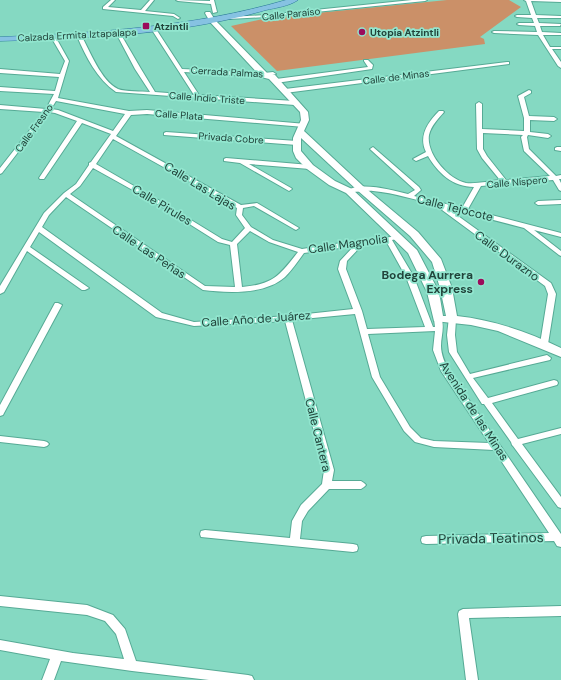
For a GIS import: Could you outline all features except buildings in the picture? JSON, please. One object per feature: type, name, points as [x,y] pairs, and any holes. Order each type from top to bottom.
[{"type":"main road","name":"Calzada Ermita Iztapalapa","points":[[0,32],[125,24],[178,18],[270,0]]},
{"type":"main road","name":"Calzada Ermita Iztapalapa","points":[[0,39],[79,36],[154,30],[229,18],[294,0]]},
{"type":"street","points":[[113,0],[105,8],[174,15],[178,18]]},
{"type":"street","points":[[142,12],[152,0]]},
{"type":"street","points":[[178,0],[212,1],[212,12],[216,20],[304,112],[305,120],[297,138],[297,143]]},
{"type":"street","name":"Calle Paraíso","points":[[229,18],[266,16],[425,0]]},
{"type":"street","points":[[561,0],[527,0],[540,33],[561,66]]},
{"type":"street","points":[[517,16],[561,12]]},
{"type":"street","points":[[532,14],[561,18]]},
{"type":"street","points":[[216,20],[261,60],[271,76]]},
{"type":"street","points":[[519,24],[560,25]]},
{"type":"street","points":[[154,30],[198,97]]},
{"type":"street","points":[[494,32],[561,34]]},
{"type":"street","points":[[511,32],[515,38]]},
{"type":"street","points":[[118,33],[138,70],[154,94]]},
{"type":"street","name":"Calle Indio Triste","points":[[79,36],[89,57],[106,81],[118,91],[295,103]]},
{"type":"street","name":"Calle Fresno","points":[[0,172],[48,110],[56,96],[66,58],[54,37]]},
{"type":"street","points":[[549,48],[561,48]]},
{"type":"street","name":"Cerrada Palmas","points":[[181,70],[271,76],[370,68],[366,61]]},
{"type":"street","name":"Calle de Minas","points":[[285,91],[507,63]]},
{"type":"street","points":[[0,70],[62,76]]},
{"type":"street","name":"Calle Plata","points":[[0,89],[56,96],[129,113],[147,112],[302,128]]},
{"type":"street","points":[[530,92],[521,96],[527,118],[527,133],[524,137],[526,150],[558,178],[561,189]]},
{"type":"street","points":[[479,104],[480,150],[505,182]]},
{"type":"street","name":"Calle Las Lajas","points":[[0,107],[56,111],[81,120],[113,135],[240,207],[239,216],[249,228]]},
{"type":"street","points":[[442,112],[427,129],[424,141],[429,153],[436,164],[457,182],[478,186]]},
{"type":"street","points":[[0,292],[46,214],[66,194],[78,185],[91,164],[129,113]]},
{"type":"street","points":[[527,118],[554,119]]},
{"type":"street","points":[[42,178],[81,120]]},
{"type":"street","name":"Avenida de las Minas","points":[[302,128],[360,188],[414,234],[437,261],[446,288],[452,319],[451,335],[454,352],[468,377],[485,402],[561,504]]},
{"type":"street","points":[[479,131],[527,133],[548,136]]},
{"type":"street","name":"Privada Cobre","points":[[166,134],[297,143]]},
{"type":"street","name":"Avenida de las Minas","points":[[297,143],[297,151],[301,158],[310,167],[332,183],[349,191],[394,238],[413,252],[427,276],[433,292],[439,324],[437,354],[445,371],[559,540]]},
{"type":"street","points":[[373,149],[418,190],[410,196]]},
{"type":"street","points":[[416,159],[429,153]]},
{"type":"street","points":[[226,160],[310,167]]},
{"type":"street","points":[[240,161],[289,188]]},
{"type":"street","name":"Calle Pirules","points":[[91,164],[158,202],[220,240],[233,244]]},
{"type":"street","name":"Calle Níspero","points":[[464,210],[478,186],[505,182],[558,178]]},
{"type":"street","name":"Calle Tejocote","points":[[349,191],[360,188],[373,188],[410,196],[438,205],[464,210],[561,235]]},
{"type":"street","name":"Calle Las Peñas","points":[[66,194],[203,288],[221,290],[239,289]]},
{"type":"street","points":[[538,203],[561,202]]},
{"type":"street","points":[[240,207],[255,204],[296,228]]},
{"type":"street","name":"Calle Durazno","points":[[438,205],[548,285],[552,294],[544,344]]},
{"type":"street","points":[[525,226],[561,254]]},
{"type":"street","name":"Calle Año de Juárez","points":[[38,228],[160,315],[194,324],[288,318],[358,311]]},
{"type":"street","points":[[239,289],[233,244],[249,228],[272,241],[302,251]]},
{"type":"street","points":[[394,238],[430,329]]},
{"type":"street","name":"Calle Magnolia","points":[[239,289],[263,286],[280,278],[302,251],[394,238]]},
{"type":"street","points":[[361,242],[344,261],[342,269],[358,311],[376,377],[407,429],[418,440],[434,444],[496,447]]},
{"type":"street","points":[[27,248],[85,288]]},
{"type":"street","points":[[0,413],[58,305]]},
{"type":"street","name":"Calle Cantera","points":[[288,318],[329,470],[328,485],[304,508],[297,521],[295,542]]},
{"type":"street","points":[[364,332],[430,329],[452,319],[470,320],[505,328],[544,344],[561,353]]},
{"type":"street","points":[[468,377],[547,358]]},
{"type":"street","points":[[485,402],[554,384]]},
{"type":"street","points":[[515,443],[561,431]]},
{"type":"street","points":[[0,439],[44,444]]},
{"type":"street","points":[[328,485],[361,485]]},
{"type":"street","points":[[205,534],[353,548]]},
{"type":"street","name":"Privada Teatinos","points":[[426,540],[559,540]]},
{"type":"street","points":[[0,600],[87,610],[109,618],[121,632],[132,666]]},
{"type":"street","points":[[472,680],[463,614],[561,611]]},
{"type":"street","points":[[0,645],[57,656],[219,678],[248,680]]},
{"type":"street","points":[[48,680],[57,656]]},
{"type":"shaded area","name":"Utopía Atzintli","points":[[447,0],[509,0],[521,7],[480,37],[484,39],[485,44],[277,71],[231,26],[267,18]]},
{"type":"place","name":"Atzintli","points":[[146,26]]},
{"type":"place","name":"Utopía Atzintli","points":[[362,32]]},
{"type":"place","name":"Bodega Aurrera Express","points":[[481,282]]}]
